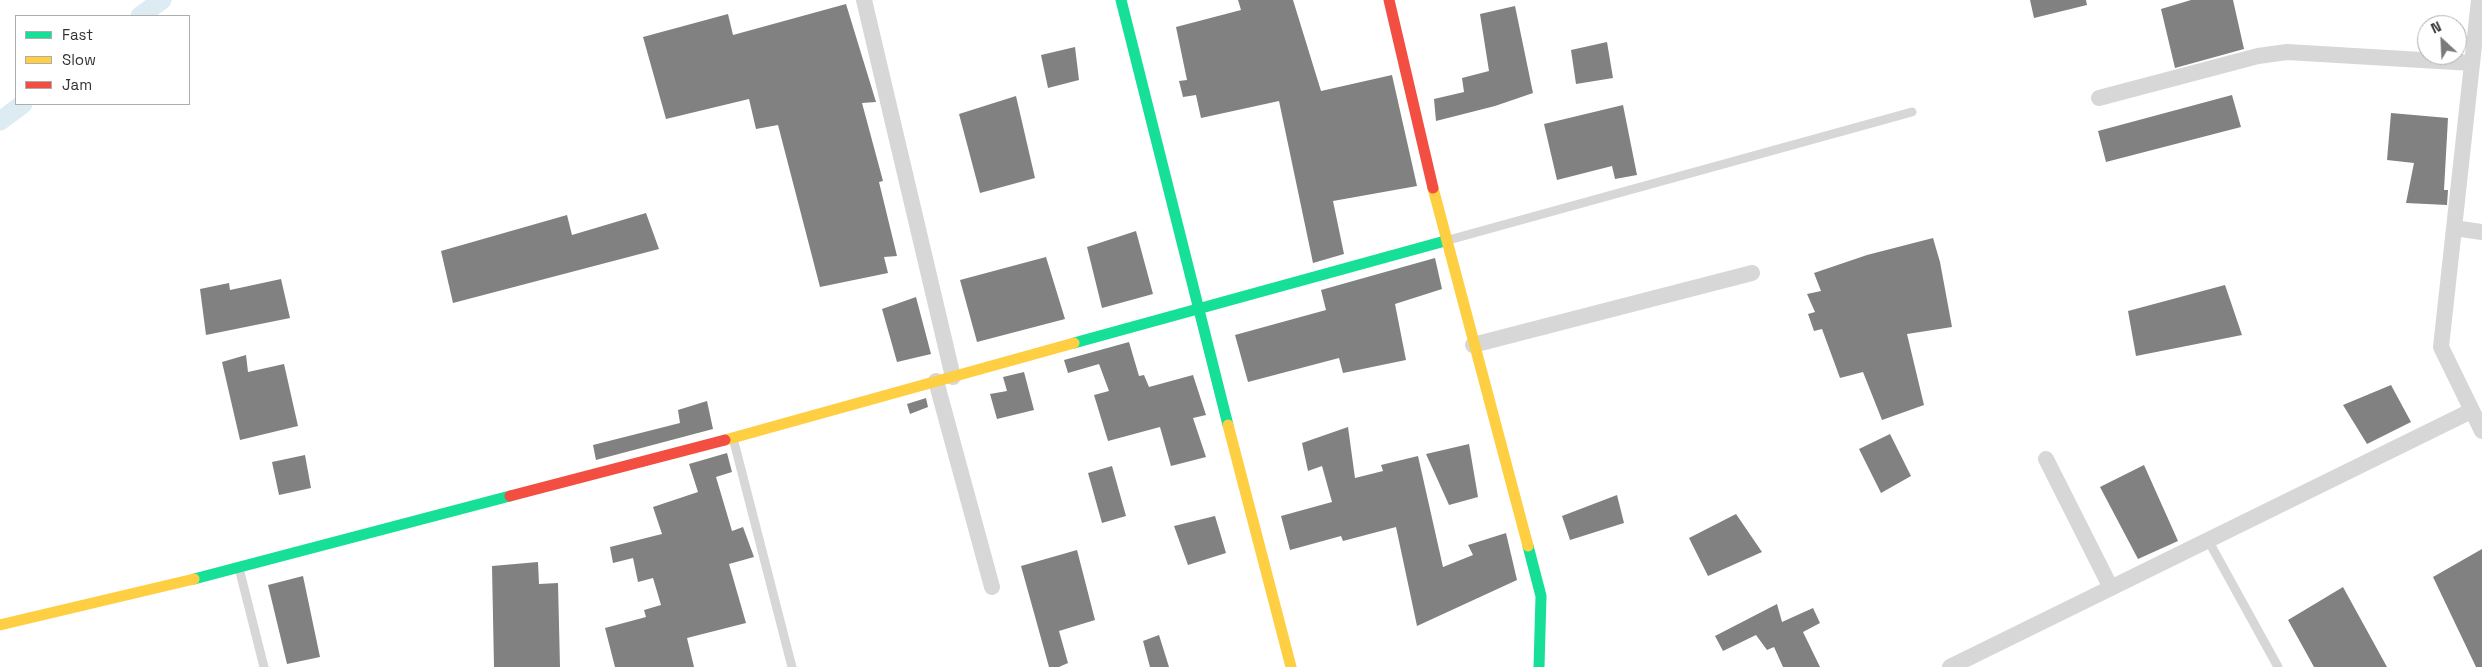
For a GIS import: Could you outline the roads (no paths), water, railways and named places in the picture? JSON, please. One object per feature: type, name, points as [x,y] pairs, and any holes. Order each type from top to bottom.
[{"type":"street","points":[[864,0],[953,376]]},
{"type":"street","points":[[1121,0],[1198,309],[1291,667]]},
{"type":"street","points":[[1388,0],[1445,241],[1541,596],[1539,667]]},
{"type":"street","points":[[2479,0],[2441,347],[2482,431]]},
{"type":"street","points":[[2099,98],[2258,56],[2287,52],[2472,63]]},
{"type":"street","points":[[2454,228],[2482,232]]},
{"type":"street","points":[[0,625],[239,568],[733,437],[1445,241]]},
{"type":"street","points":[[1473,345],[1752,273]]},
{"type":"street","points":[[936,381],[992,587]]},
{"type":"street","points":[[1950,667],[2471,411]]},
{"type":"street","points":[[2046,459],[2111,588]]},
{"type":"lane","points":[[1445,241],[1912,112]]},
{"type":"lane","points":[[733,437],[792,667]]},
{"type":"lane","points":[[2208,540],[2278,667]]},
{"type":"lane","points":[[239,568],[264,667]]},
{"type":"waterway","points":[[141,15],[162,0]]},
{"type":"waterway","points":[[0,121],[22,105]]}]
